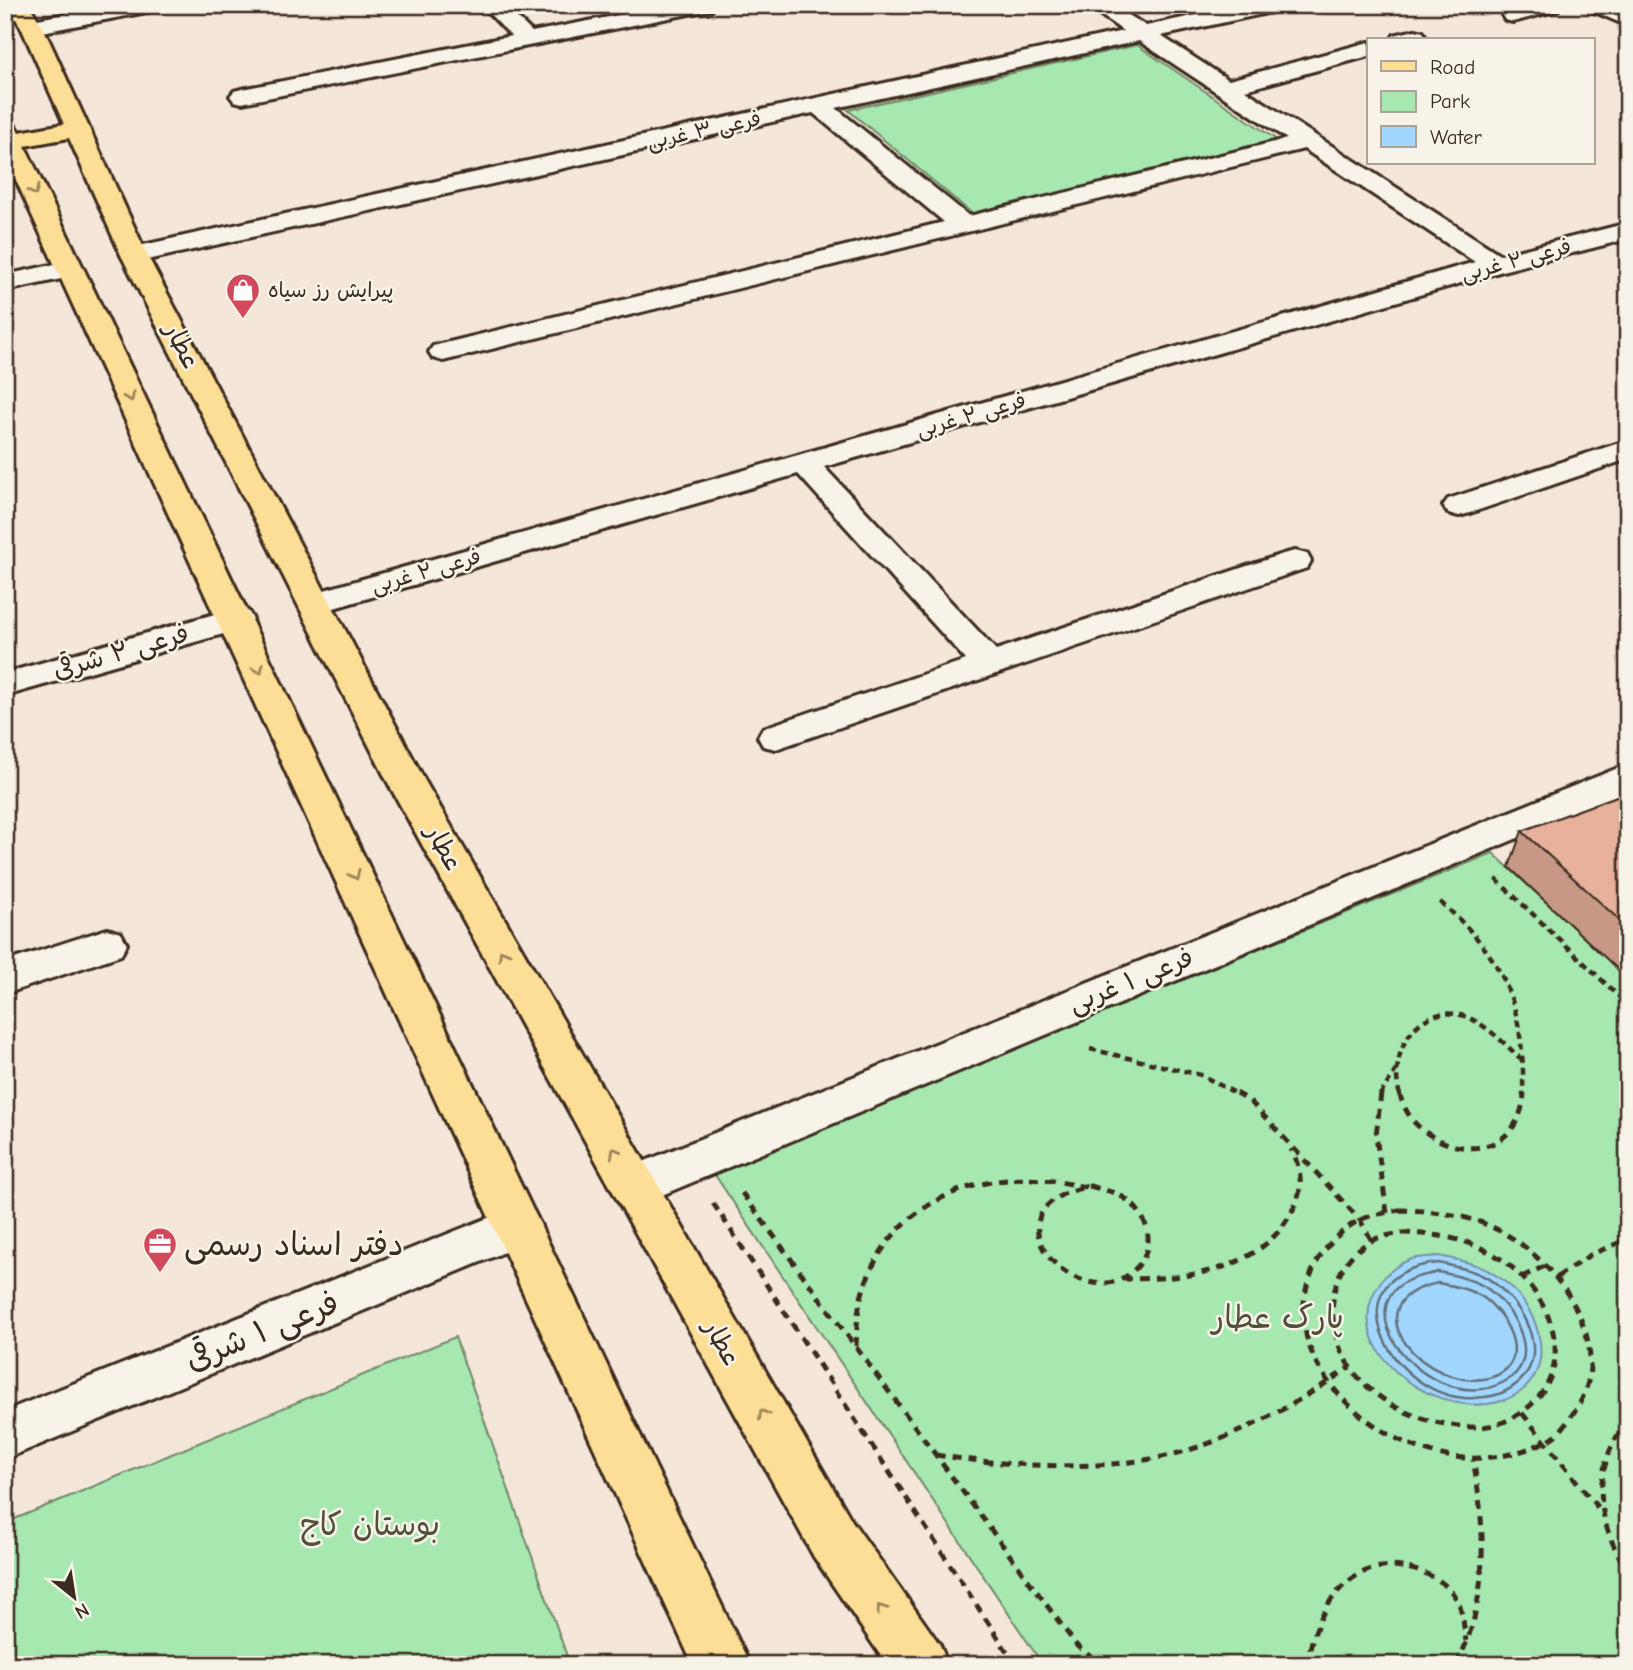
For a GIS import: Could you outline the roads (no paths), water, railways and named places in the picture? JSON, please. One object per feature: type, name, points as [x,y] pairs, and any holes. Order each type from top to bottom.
[{"type":"main road","name":"عطار","points":[[25,16],[135,255],[406,781],[833,1539],[920,1665]]},
{"type":"main road","points":[[78,129],[8,135],[722,1665]]},
{"type":"street","points":[[25,16],[152,5]]},
{"type":"street","points":[[492,5],[527,40]]},
{"type":"street","points":[[242,96],[704,5]]},
{"type":"street","points":[[1098,5],[1497,264]]},
{"type":"street","name":"فرعی ۳ غربی","points":[[135,255],[1273,5]]},
{"type":"street","points":[[1513,15],[1550,5]]},
{"type":"street","points":[[1598,5],[1628,20]]},
{"type":"street","points":[[1225,88],[1367,50]]},
{"type":"street","points":[[818,105],[964,225]]},
{"type":"street","points":[[443,352],[1308,141]]},
{"type":"street","name":"فرعی ۲ غربی","points":[[315,603],[1497,264],[1628,231]]},
{"type":"street","points":[[5,283],[70,269]]},
{"type":"street","points":[[1459,506],[1628,449]]},
{"type":"street","points":[[804,463],[990,665]]},
{"type":"street","points":[[776,737],[1295,561]]},
{"type":"street","name":"فرعی ۲ شرقی","points":[[5,685],[236,619]]},
{"type":"street","name":"فرعی ۱ غربی","points":[[634,1186],[1628,777]]},
{"type":"street","points":[[5,978],[107,944]]},
{"type":"street","name":"فرعی ۱ شرقی","points":[[5,1435],[518,1226]]},
{"type":"water","points":[[1439,1256],[1488,1270],[1511,1287],[1525,1303],[1535,1322],[1540,1341],[1540,1361],[1533,1378],[1520,1392],[1498,1402],[1472,1405],[1445,1400],[1419,1388],[1396,1372],[1379,1351],[1370,1329],[1370,1304],[1382,1280],[1388,1273],[1408,1261]]},
{"type":"place","name":"پیرایش رز سیاه","points":[[243,320]]},
{"type":"place","name":"دفتر اسناد رسمی","points":[[160,1274]]},
{"type":"park label","name":"پارک عطار","points":[[1278,1317]]},
{"type":"park label","name":"بوستان کاج","points":[[370,1524]]}]
